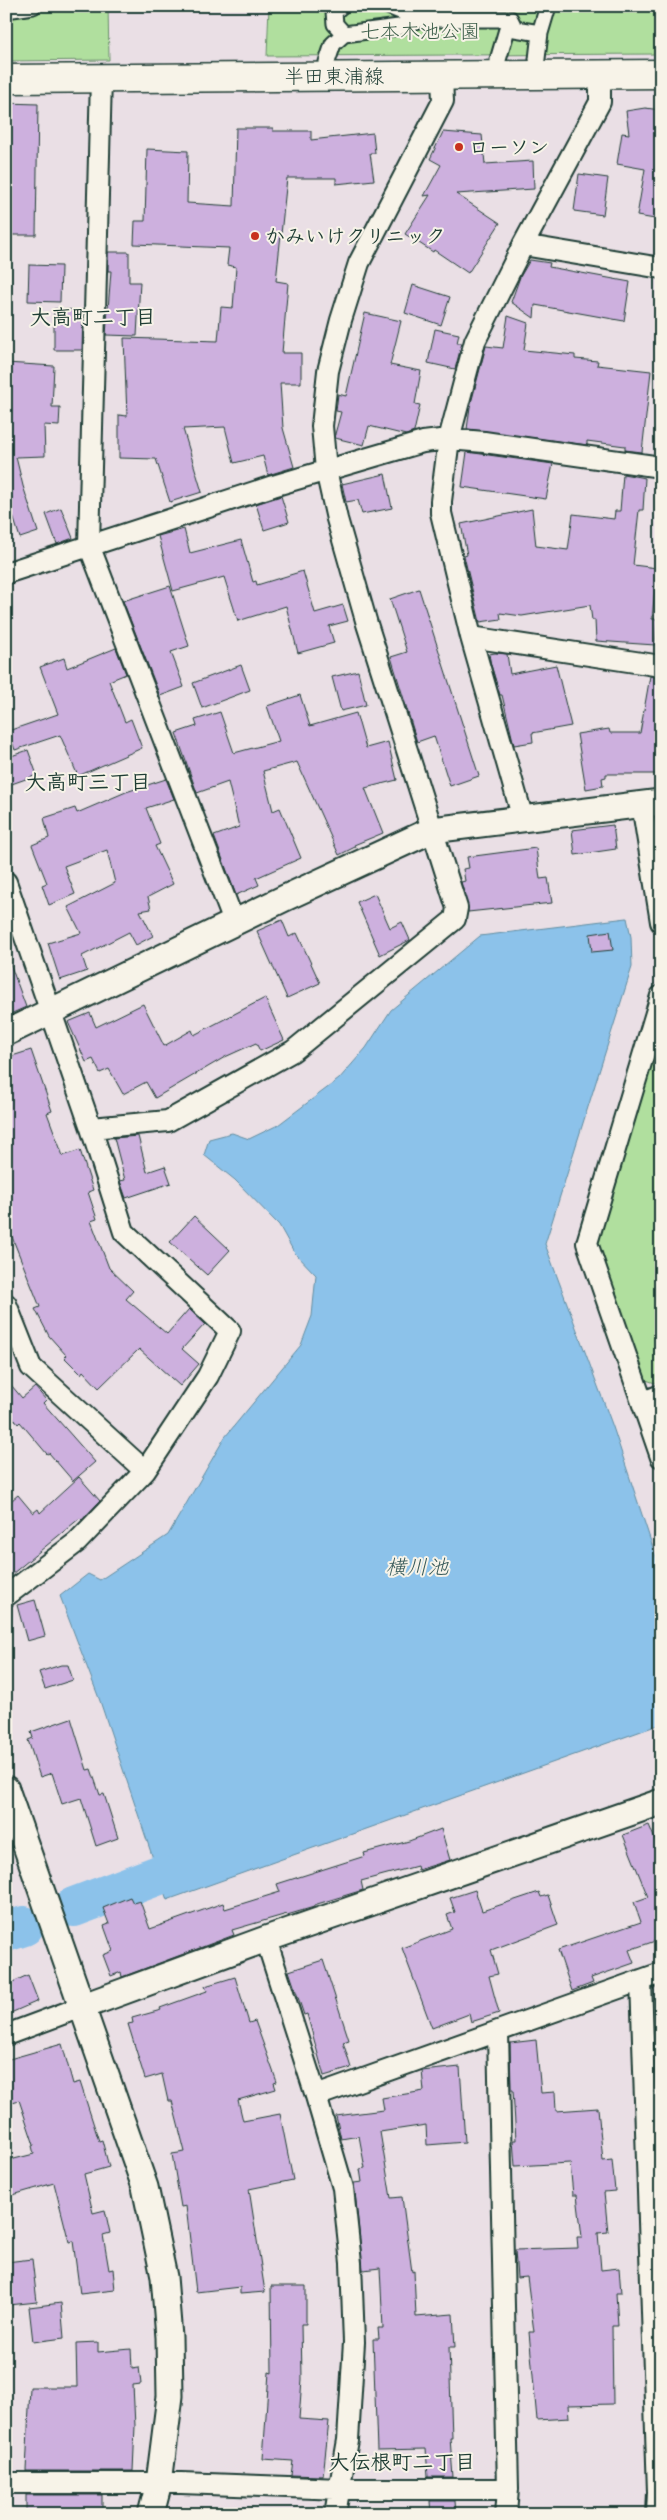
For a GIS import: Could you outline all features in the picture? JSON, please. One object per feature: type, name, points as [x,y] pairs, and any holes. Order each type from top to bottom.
[{"type":"main road","name":"半田東浦線","points":[[6,79],[661,74]]},
{"type":"street","points":[[6,10],[33,6]]},
{"type":"street","points":[[341,6],[334,12],[335,24],[344,34]]},
{"type":"street","points":[[388,6],[420,19]]},
{"type":"street","points":[[537,59],[540,33],[548,6]]},
{"type":"street","points":[[327,62],[333,44],[344,34],[398,27],[420,19],[510,19]]},
{"type":"street","points":[[510,19],[515,29],[540,33]]},
{"type":"street","points":[[498,60],[510,19]]},
{"type":"street","points":[[523,818],[471,637],[441,513],[440,501],[449,439],[475,341],[523,245],[600,102],[600,75]]},
{"type":"street","points":[[92,1128],[168,1121],[292,1051],[455,919],[457,908],[367,624],[337,519],[326,470],[322,426],[328,371],[341,320],[359,263],[443,100],[442,77]]},
{"type":"street","points":[[101,78],[89,545],[234,922]]},
{"type":"street","points":[[523,245],[661,268]]},
{"type":"street","points":[[6,573],[326,470],[423,442],[449,439],[484,442],[661,467]]},
{"type":"street","points":[[471,637],[661,666]]},
{"type":"street","points":[[6,1033],[234,922],[432,830],[652,803],[661,922]]},
{"type":"street","points":[[6,882],[92,1128],[124,1232],[230,1331],[208,1376],[145,1471],[77,1542],[35,1577],[6,1596]]},
{"type":"street","points":[[661,996],[587,1243],[652,1399],[661,1457]]},
{"type":"street","points":[[6,1304],[31,1367],[145,1471]]},
{"type":"street","points":[[6,1789],[144,2187],[164,2277],[169,2337],[170,2396],[159,2483],[151,2514]]},
{"type":"street","points":[[6,2035],[266,1938],[661,1802]]},
{"type":"street","points":[[266,1938],[343,2188],[351,2263],[354,2352],[352,2398],[341,2489],[336,2514]]},
{"type":"street","points":[[316,2096],[661,1973]]},
{"type":"street","points":[[641,1980],[660,2492],[657,2514]]},
{"type":"street","points":[[498,2032],[508,2489],[506,2514]]},
{"type":"street","points":[[6,2483],[159,2483],[341,2489],[508,2489]]},
{"type":"green space","points":[[6,6],[108,6],[109,60],[6,61]]},
{"type":"green space","name":"七本木池公園","points":[[269,6],[661,6],[661,54],[267,56]]},
{"type":"green space","points":[[661,1030],[661,1381],[655,1383],[643,1379],[598,1250],[597,1236]]},
{"type":"water","name":"横川池","points":[[627,918],[631,937],[632,967],[545,1244],[613,1427],[661,1572],[661,1724],[167,1900],[100,1701],[60,1596],[88,1574],[100,1580],[168,1535],[225,1437],[301,1345],[312,1316],[316,1275],[294,1252],[279,1225],[235,1180],[204,1155],[209,1139],[232,1133],[249,1139],[278,1125],[339,1079],[366,1048],[391,1010],[480,936]]},
{"type":"building","points":[[6,103],[38,104],[36,235],[6,235]]},
{"type":"building","points":[[645,108],[661,110],[661,220],[637,216],[645,169],[617,164],[622,133],[629,134],[626,111]]},
{"type":"building","points":[[236,128],[273,128],[273,131],[311,131],[311,140],[373,133],[375,153],[370,153],[374,180],[336,184],[336,178],[287,178],[276,281],[288,283],[282,353],[301,353],[301,383],[280,383],[283,428],[294,467],[268,475],[263,456],[234,463],[225,427],[183,429],[202,492],[170,502],[156,459],[119,458],[119,415],[127,416],[124,338],[218,341],[221,307],[233,308],[236,267],[227,265],[229,248],[134,244],[135,221],[145,221],[147,149],[188,151],[187,203],[234,206]]},
{"type":"building","points":[[443,132],[482,135],[485,164],[533,161],[534,189],[456,194],[500,223],[468,273],[434,250],[433,252],[405,234],[430,195],[424,196],[441,165],[430,159]]},
{"type":"building","points":[[579,174],[608,178],[603,215],[574,211]]},
{"type":"building","points":[[108,252],[129,252],[129,282],[140,282],[137,336],[106,335],[111,271],[108,271]]},
{"type":"building","points":[[530,260],[550,263],[549,267],[630,282],[624,321],[535,305],[534,318],[511,302],[520,277]]},
{"type":"building","points":[[29,265],[61,266],[60,302],[28,301]]},
{"type":"building","points":[[413,285],[450,297],[441,325],[405,313]]},
{"type":"building","points":[[54,309],[83,310],[82,350],[54,350]]},
{"type":"building","points":[[365,313],[401,321],[390,365],[421,371],[415,404],[420,405],[414,432],[406,435],[369,426],[364,445],[335,438],[335,434],[341,412],[336,411],[338,394],[346,396]]},
{"type":"building","points":[[508,316],[528,323],[524,350],[575,355],[575,359],[598,361],[597,365],[651,371],[642,452],[625,450],[625,446],[587,441],[587,445],[467,429],[470,407],[486,346],[503,348]]},
{"type":"building","points":[[435,329],[459,334],[457,343],[462,343],[455,369],[428,363]]},
{"type":"building","points":[[6,363],[54,366],[52,407],[60,407],[59,426],[44,425],[45,456],[16,457],[38,532],[20,538],[6,494]]},
{"type":"building","points":[[467,452],[553,464],[546,499],[462,487]]},
{"type":"building","points":[[385,474],[392,508],[362,514],[358,500],[346,502],[342,484]]},
{"type":"building","points":[[623,474],[645,478],[643,510],[639,510],[633,565],[657,568],[652,619],[657,619],[655,645],[596,641],[595,620],[592,620],[590,605],[522,616],[500,613],[501,619],[480,622],[464,556],[467,555],[461,524],[532,509],[536,546],[568,550],[573,514],[614,519],[615,511],[620,511]]},
{"type":"building","points":[[281,496],[289,522],[264,530],[256,504]]},
{"type":"building","points":[[61,508],[73,538],[57,544],[46,514]]},
{"type":"building","points":[[184,529],[190,553],[241,540],[253,582],[256,581],[257,585],[303,571],[315,613],[343,605],[348,621],[329,626],[334,643],[298,653],[286,606],[238,621],[224,577],[173,591],[158,536]]},
{"type":"building","points":[[170,586],[189,646],[171,652],[184,687],[160,696],[123,601]]},
{"type":"building","points":[[419,589],[479,776],[450,786],[434,736],[417,742],[391,657],[407,652],[390,599]]},
{"type":"building","points":[[116,648],[126,674],[109,681],[125,722],[131,719],[142,748],[78,776],[60,735],[15,750],[8,731],[58,714],[40,667],[64,658],[67,668]]},
{"type":"building","points":[[489,654],[507,654],[510,674],[556,665],[571,726],[532,733],[533,742],[514,745],[502,695],[500,695],[491,665]]},
{"type":"building","points":[[241,665],[250,690],[202,708],[193,683]]},
{"type":"building","points":[[358,671],[366,705],[341,711],[332,677]]},
{"type":"building","points":[[650,676],[661,678],[661,774],[606,774],[606,777],[602,778],[603,786],[586,789],[577,734],[609,729],[610,733],[640,733]]},
{"type":"building","points":[[300,695],[310,726],[356,713],[366,748],[388,742],[397,780],[365,788],[383,833],[354,845],[355,847],[339,855],[297,762],[263,771],[273,811],[280,808],[301,858],[256,878],[259,885],[236,895],[214,836],[239,827],[228,782],[197,793],[176,733],[197,726],[195,720],[220,712],[234,753],[279,741],[267,706]]},
{"type":"building","points":[[28,750],[37,775],[6,786],[6,758]]},
{"type":"building","points":[[166,779],[174,799],[146,808],[160,844],[155,846],[173,884],[148,897],[151,909],[140,911],[153,936],[136,945],[129,932],[82,956],[87,971],[60,980],[48,943],[81,933],[68,907],[115,883],[107,850],[64,866],[75,894],[49,905],[42,885],[47,883],[32,845],[49,838],[44,818],[75,808],[77,813],[126,792]]},
{"type":"building","points":[[613,825],[616,849],[575,855],[572,830]]},
{"type":"building","points":[[536,848],[540,879],[548,878],[552,903],[468,912],[461,882],[465,881],[463,869],[469,868],[467,857]]},
{"type":"building","points":[[375,894],[390,928],[402,922],[410,940],[380,955],[357,902]]},
{"type":"building","points":[[282,920],[289,937],[297,933],[320,983],[287,998],[257,931]]},
{"type":"building","points":[[610,931],[613,950],[592,952],[590,934]]},
{"type":"building","points":[[8,958],[26,1007],[6,1016],[6,959]]},
{"type":"building","points":[[265,998],[284,1040],[260,1051],[256,1043],[225,1057],[155,1098],[146,1082],[123,1094],[109,1069],[100,1073],[93,1059],[86,1062],[68,1022],[90,1013],[96,1027],[143,1004],[164,1046],[192,1030],[194,1035]]},
{"type":"building","points":[[31,1050],[52,1111],[47,1113],[63,1156],[80,1150],[93,1190],[88,1192],[97,1219],[91,1221],[109,1268],[133,1291],[126,1299],[167,1334],[189,1309],[205,1324],[182,1349],[199,1364],[180,1386],[139,1349],[99,1388],[83,1371],[81,1374],[64,1357],[66,1355],[49,1336],[35,1309],[40,1307],[6,1222],[6,1058]]},
{"type":"building","points":[[138,1136],[147,1172],[165,1166],[171,1183],[126,1198],[120,1181],[125,1180],[114,1138]]},
{"type":"building","points":[[194,1216],[230,1250],[207,1275],[170,1242]]},
{"type":"building","points":[[6,1379],[22,1398],[35,1387],[46,1400],[43,1403],[95,1462],[73,1481],[49,1453],[47,1454],[20,1422],[18,1424],[6,1409]]},
{"type":"building","points":[[79,1477],[100,1501],[82,1520],[80,1518],[6,1579],[6,1505],[18,1495],[33,1513],[38,1509],[40,1513]]},
{"type":"building","points":[[35,1600],[45,1636],[27,1641],[17,1605]]},
{"type":"building","points":[[61,1665],[68,1665],[73,1680],[45,1689],[39,1672]]},
{"type":"building","points":[[71,1718],[87,1770],[91,1769],[100,1795],[104,1794],[118,1838],[96,1846],[81,1798],[62,1804],[52,1773],[40,1777],[28,1740],[33,1738],[31,1732]]},
{"type":"building","points":[[649,1825],[661,1854],[661,1939],[629,1950],[634,1963],[591,1978],[593,1983],[572,1991],[558,1950],[641,1922],[634,1902],[648,1897],[623,1835]]},
{"type":"building","points":[[441,1829],[450,1860],[418,1870],[417,1866],[361,1881],[363,1890],[314,1905],[314,1907],[232,1930],[234,1935],[122,1977],[121,1972],[111,1976],[103,1955],[113,1951],[104,1926],[109,1924],[103,1908],[130,1897],[133,1903],[140,1901],[150,1929],[223,1903],[225,1909],[280,1892],[277,1884],[365,1856],[364,1853],[409,1841]]},
{"type":"building","points":[[475,1890],[482,1911],[539,1892],[541,1897],[548,1895],[558,1925],[491,1950],[498,1974],[489,1976],[499,2013],[471,2022],[469,2014],[432,2028],[402,1948],[452,1929],[447,1915],[455,1912],[450,1898]]},
{"type":"building","points":[[323,1960],[349,2040],[343,2042],[351,2068],[324,2076],[307,2014],[304,2015],[289,1971]]},
{"type":"building","points":[[28,1975],[38,2001],[6,2015],[6,1985]]},
{"type":"building","points":[[235,1977],[249,2023],[255,2021],[277,2082],[274,2083],[276,2089],[238,2100],[243,2121],[280,2114],[293,2180],[249,2189],[265,2292],[240,2294],[240,2287],[196,2292],[186,2206],[181,2207],[172,2154],[185,2152],[172,2101],[168,2101],[162,2074],[145,2079],[128,2024],[133,2023],[132,2018],[161,2010],[160,2008],[207,1991],[205,1986]]},
{"type":"building","points":[[536,2040],[541,2093],[555,2092],[556,2111],[598,2108],[603,2161],[612,2160],[615,2191],[604,2192],[608,2232],[598,2233],[601,2270],[619,2268],[621,2293],[616,2293],[618,2326],[612,2326],[613,2404],[568,2405],[569,2418],[537,2420],[529,2332],[534,2332],[527,2277],[517,2278],[515,2250],[578,2248],[577,2237],[582,2237],[577,2195],[573,2195],[570,2163],[515,2166],[513,2140],[516,2140],[513,2090],[511,2090],[510,2043]]},
{"type":"building","points":[[62,2044],[73,2084],[80,2082],[99,2141],[102,2140],[109,2167],[84,2174],[93,2213],[105,2210],[110,2233],[103,2235],[109,2270],[113,2269],[115,2290],[80,2294],[73,2241],[69,2242],[54,2183],[6,2197],[6,2161],[34,2154],[32,2146],[34,2145],[19,2100],[6,2104],[6,2060]]},
{"type":"building","points":[[460,2067],[465,2142],[427,2145],[426,2125],[380,2132],[391,2198],[402,2197],[412,2272],[414,2271],[416,2317],[453,2314],[455,2347],[449,2347],[452,2438],[450,2438],[453,2477],[428,2477],[426,2449],[377,2450],[373,2339],[379,2339],[378,2328],[383,2328],[380,2268],[363,2270],[354,2183],[362,2182],[360,2169],[365,2168],[359,2136],[341,2139],[336,2116],[384,2110],[382,2098],[424,2091],[422,2071]]},
{"type":"building","points":[[32,2259],[37,2302],[9,2305],[6,2262]]},
{"type":"building","points":[[271,2286],[306,2286],[306,2324],[301,2324],[302,2379],[299,2419],[329,2421],[323,2476],[291,2475],[293,2461],[263,2459],[269,2372],[272,2373]]},
{"type":"building","points":[[61,2303],[64,2338],[33,2342],[29,2307]]},
{"type":"building","points":[[98,2342],[98,2352],[131,2349],[132,2368],[139,2367],[141,2384],[133,2385],[135,2426],[133,2471],[26,2471],[30,2387],[77,2387],[76,2343]]},
{"type":"building","points":[[26,2495],[102,2495],[102,2514],[26,2514]]},
{"type":"building","points":[[430,2501],[455,2501],[456,2514],[431,2514]]},
{"type":"waterway","points":[[74,1907],[159,1875]]},
{"type":"waterway","points":[[6,1932],[24,1926]]},
{"type":"place","name":"ローソン","points":[[459,147]]},
{"type":"place","name":"かみいけクリニック","points":[[255,236]]},
{"type":"district","name":"大高町二丁目","points":[[93,317]]},
{"type":"district","name":"大高町三丁目","points":[[88,782]]},
{"type":"district","name":"大伝根町二丁目","points":[[402,2462]]}]
